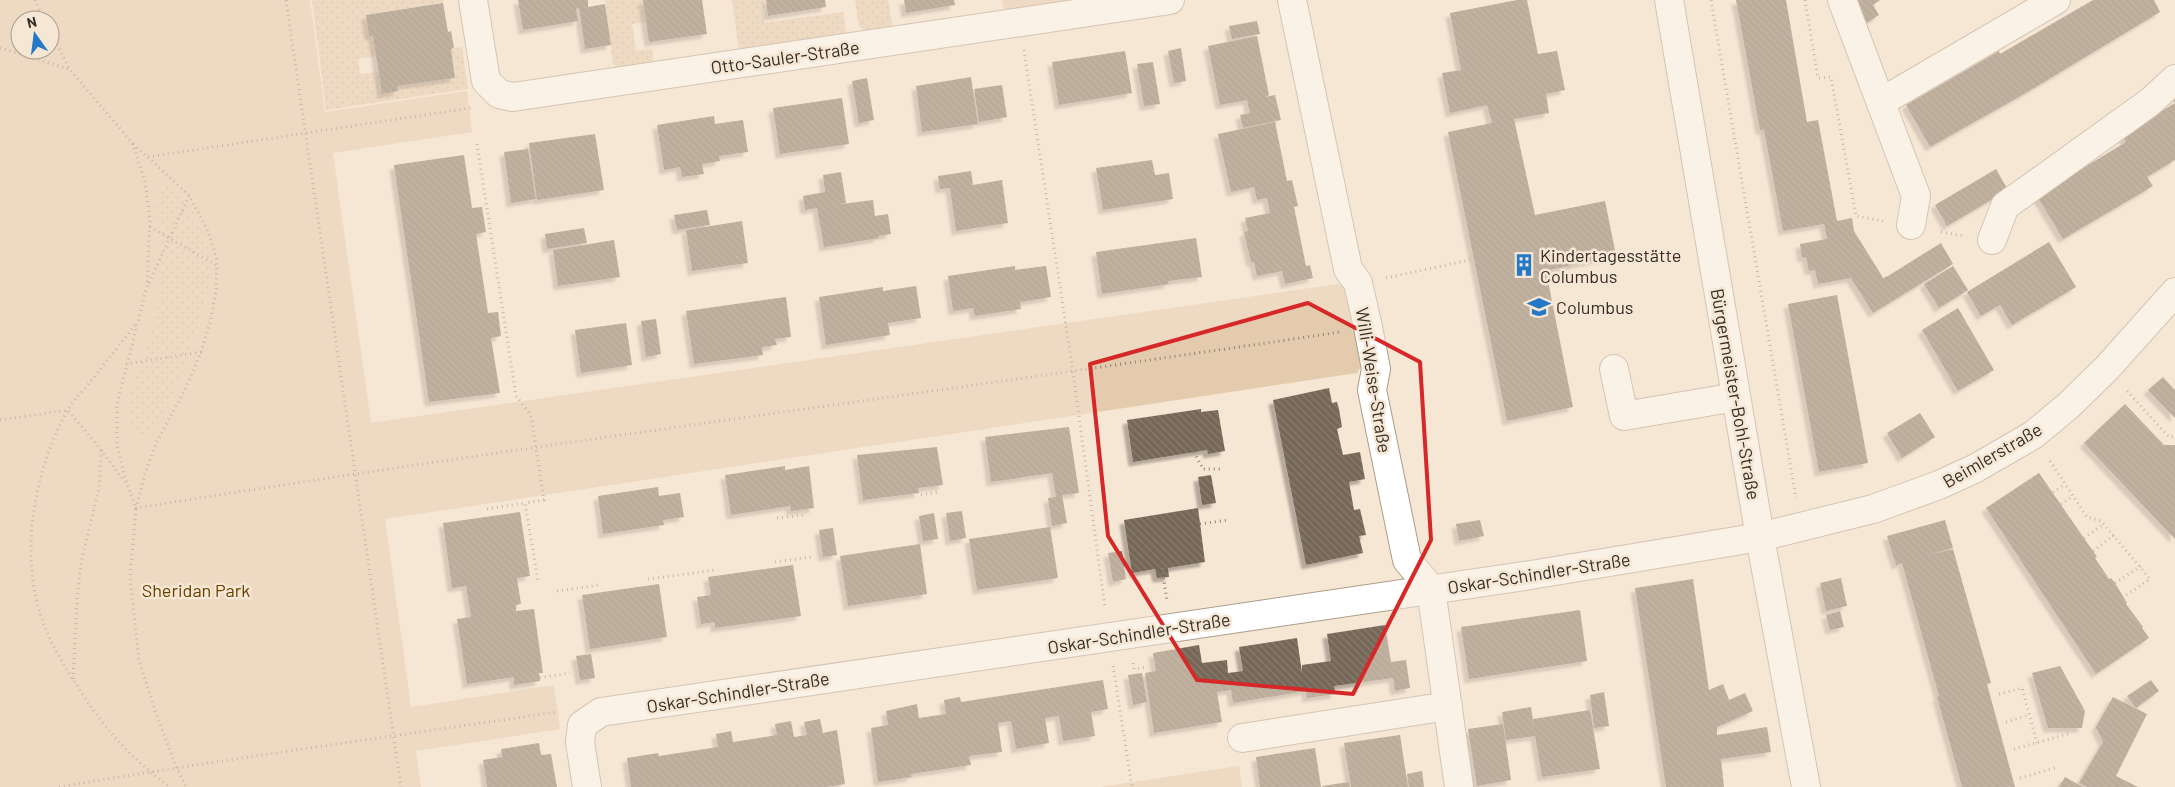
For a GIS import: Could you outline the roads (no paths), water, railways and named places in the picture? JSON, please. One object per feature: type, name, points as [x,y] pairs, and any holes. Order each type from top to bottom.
[{"type":"street","name":"Otto-Sauler-Straße","points":[[473,0],[486,81],[499,94],[514,98],[1170,0]]},
{"type":"street","name":"Willi-Weise-Straße","points":[[1292,0],[1348,269],[1358,284],[1368,326],[1376,369],[1372,390],[1407,560],[1431,589]]},
{"type":"street","name":"Bürgermeister-Bohl-Straße","points":[[1669,0],[1760,537],[1806,787]]},
{"type":"street","points":[[1842,0],[1916,196],[1912,225]]},
{"type":"street","points":[[1880,102],[2056,0]]},
{"type":"street","points":[[1992,240],[2005,206],[2150,102],[2175,79]]},
{"type":"street","name":"Beimlerstraße","points":[[1760,537],[1873,509],[1939,486],[1976,468],[2032,436],[2068,406],[2106,369],[2175,292]]},
{"type":"street","points":[[1614,369],[1624,416],[1736,397]]},
{"type":"street","name":"Oskar-Schindler-Straße","points":[[587,787],[580,742],[582,725],[602,712],[1431,589],[1760,537]]},
{"type":"street","points":[[1431,589],[1459,787]]},
{"type":"street","points":[[1242,738],[1448,706]]},
{"type":"place","name":"Kindertagesstätte Columbus","points":[[1524,265]]},
{"type":"place","name":"Columbus","points":[[1539,307]]},
{"type":"park label","name":"Sheridan Park","points":[[196,590]]}]
